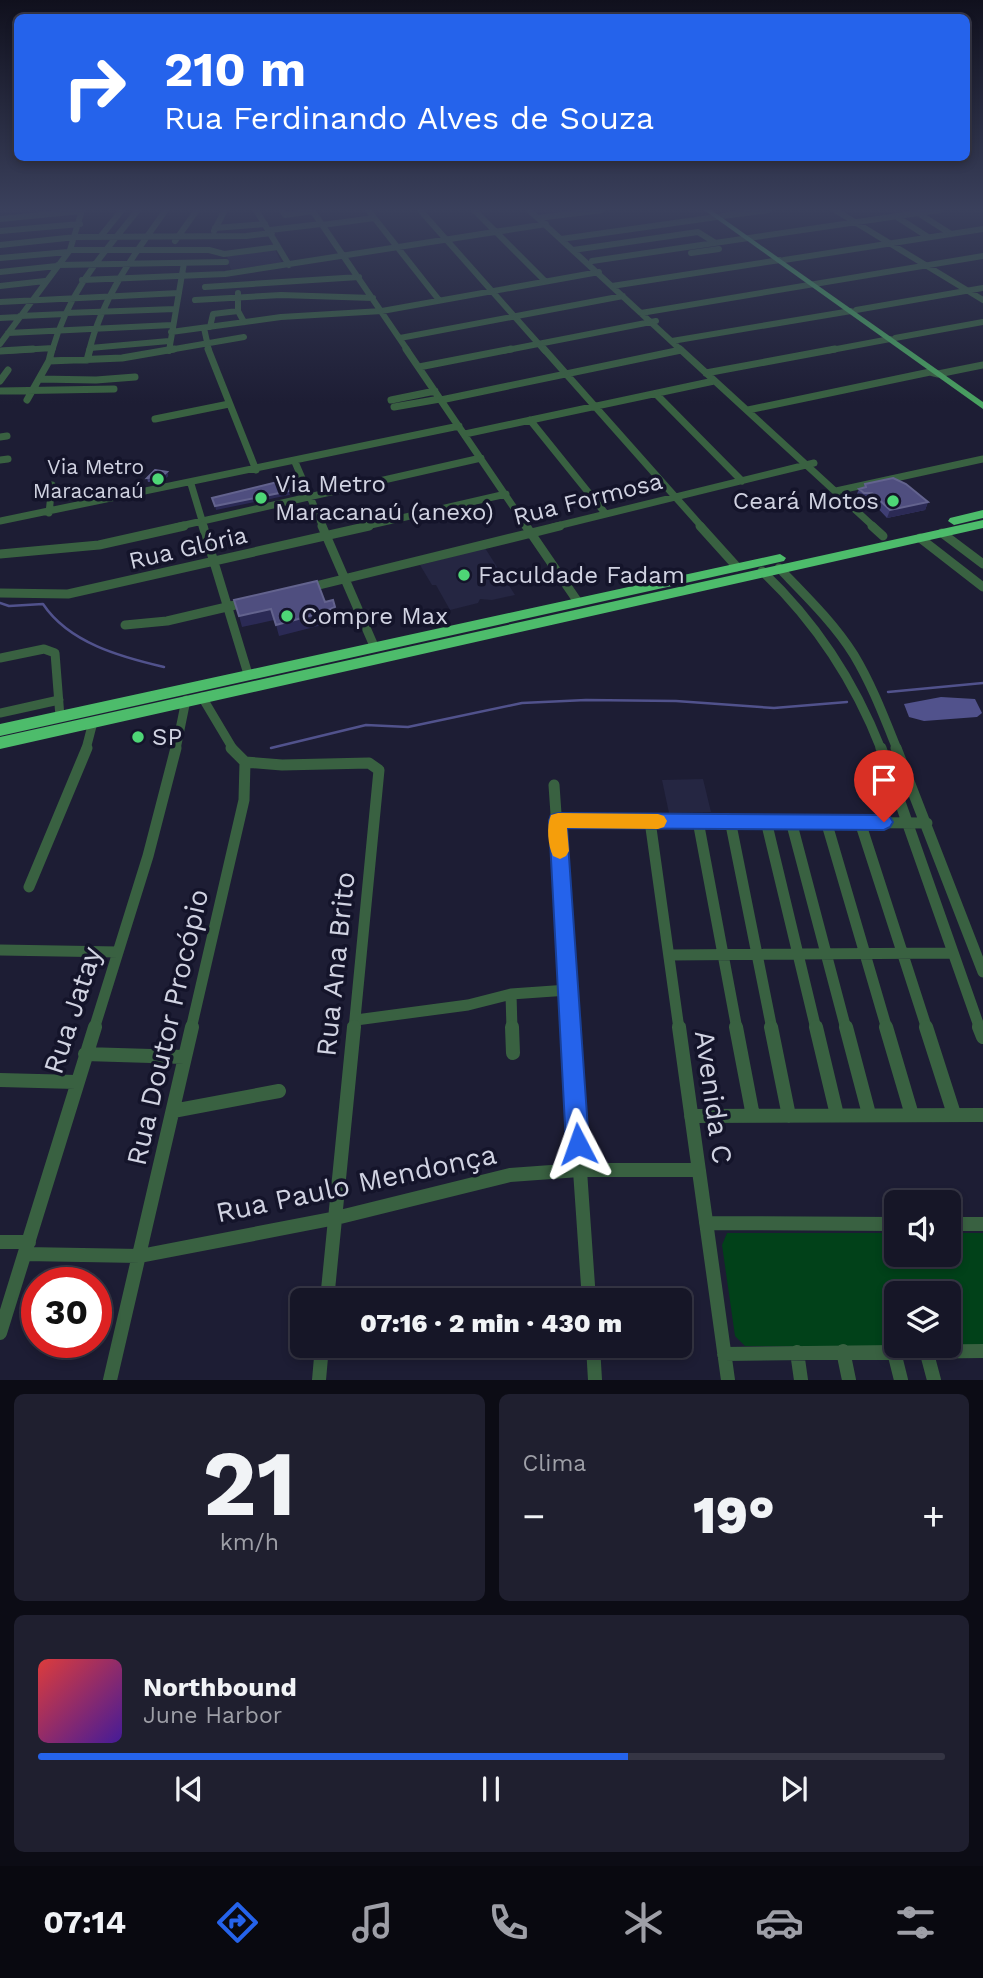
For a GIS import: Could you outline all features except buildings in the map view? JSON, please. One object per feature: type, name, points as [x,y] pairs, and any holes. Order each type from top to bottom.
[{"type":"highway","points":[[0,730],[983,514]]},
{"type":"highway","points":[[0,743],[762,571],[983,524]]},
{"type":"main road","points":[[802,274],[983,403]]},
{"type":"street","points":[[0,344],[50,274]]},
{"type":"street","points":[[27,401],[49,361],[58,330],[86,274]]},
{"type":"street","points":[[88,360],[95,329],[110,296],[124,274]]},
{"type":"street","points":[[169,351],[182,274]]},
{"type":"street","points":[[82,280],[182,278],[217,274]]},
{"type":"street","points":[[239,274],[238,311],[244,322]]},
{"type":"street","points":[[418,274],[439,300]]},
{"type":"street","points":[[477,274],[737,566]]},
{"type":"street","points":[[538,274],[545,281]]},
{"type":"street","points":[[5,335],[58,330],[207,328],[244,322],[382,311],[581,274]]},
{"type":"street","points":[[604,274],[711,375]]},
{"type":"street","points":[[615,285],[686,274]]},
{"type":"street","points":[[615,285],[623,296],[644,312],[875,274]]},
{"type":"street","points":[[941,274],[983,300]]},
{"type":"street","points":[[205,287],[359,276],[578,601]]},
{"type":"street","points":[[0,286],[44,281]]},
{"type":"street","points":[[281,282],[281,295]]},
{"type":"street","points":[[675,341],[983,288]]},
{"type":"street","points":[[0,302],[179,293]]},
{"type":"street","points":[[195,300],[281,295],[373,298]]},
{"type":"street","points":[[400,338],[623,296]]},
{"type":"street","points":[[0,318],[175,309]]},
{"type":"street","points":[[238,311],[213,314],[207,328],[206,344],[256,470]]},
{"type":"street","points":[[419,368],[654,321]]},
{"type":"street","points":[[465,434],[656,394],[711,375],[983,322]]},
{"type":"street","points":[[49,361],[88,360],[169,351],[244,337]]},
{"type":"street","points":[[90,348],[169,341]]},
{"type":"street","points":[[675,341],[681,350],[751,409],[887,535]]},
{"type":"street","points":[[0,351],[53,348]]},
{"type":"street","points":[[435,391],[392,403],[440,399],[681,350]]},
{"type":"street","points":[[751,409],[983,363]]},
{"type":"street","points":[[0,381],[8,370]]},
{"type":"street","points":[[38,379],[109,380],[135,377]]},
{"type":"street","points":[[0,391],[110,389],[109,380]]},
{"type":"street","points":[[656,394],[742,481]]},
{"type":"street","points":[[155,419],[229,404]]},
{"type":"street","points":[[530,421],[605,513]]},
{"type":"street","points":[[0,521],[191,484],[459,426]]},
{"type":"street","points":[[0,554],[82,548],[481,458]]},
{"type":"street","points":[[840,491],[983,459]]},
{"type":"street","points":[[295,462],[374,646]]},
{"type":"street","name":"Rua Formosa","points":[[294,591],[810,464]]},
{"type":"street","points":[[191,484],[248,674]]},
{"type":"street","points":[[49,513],[52,485]]},
{"type":"street","name":"Rua Glória","points":[[0,593],[68,594],[506,494]]},
{"type":"street","points":[[942,533],[983,564]]},
{"type":"street","points":[[920,538],[983,587]]},
{"type":"street","points":[[779,568],[818,609],[853,654],[883,712],[983,972]]},
{"type":"street","points":[[762,571],[778,585],[824,640],[868,713],[983,1037]]},
{"type":"street","points":[[125,625],[167,621],[255,600]]},
{"type":"street","points":[[0,658],[44,649],[55,653],[60,717]]},
{"type":"street","points":[[202,697],[234,752],[245,762]]},
{"type":"street","points":[[0,713],[59,700]]},
{"type":"street","name":"Rua Jatay","points":[[0,1333],[148,856],[185,715],[186,701]]},
{"type":"street","points":[[868,713],[883,712]]},
{"type":"street","points":[[29,887],[87,748],[93,722]]},
{"type":"street","name":"Rua Ana Brito","points":[[245,762],[282,765],[369,763],[379,771],[328,1288]]},
{"type":"street","name":"Rua Doutor Procópio","points":[[110,1380],[244,800],[245,762]]},
{"type":"street","points":[[554,785],[588,1288]]},
{"type":"street","points":[[558,821],[730,820],[927,824]]},
{"type":"street","points":[[730,820],[789,1116]]},
{"type":"street","name":"Avenida C","points":[[650,821],[728,1380]]},
{"type":"street","points":[[698,821],[752,1116]]},
{"type":"street","points":[[766,821],[837,1115]]},
{"type":"street","points":[[791,821],[824,954],[869,1114]]},
{"type":"street","points":[[826,821],[912,1115]]},
{"type":"street","points":[[860,822],[954,1114]]},
{"type":"street","points":[[0,950],[118,952]]},
{"type":"street","points":[[669,955],[953,953]]},
{"type":"street","points":[[356,1020],[468,1004],[511,994],[568,990]]},
{"type":"street","points":[[511,994],[513,1053]]},
{"type":"street","points":[[85,1054],[184,1057]]},
{"type":"street","points":[[0,1080],[76,1082]]},
{"type":"street","points":[[173,1111],[279,1091]]},
{"type":"street","points":[[691,1116],[983,1115]]},
{"type":"street","name":"Rua Paulo Mendonça","points":[[0,1242],[27,1248],[140,1256],[336,1218],[510,1175],[579,1170],[699,1170]]},
{"type":"street","points":[[706,1223],[884,1224]]},
{"type":"street","points":[[961,1224],[983,1224]]},
{"type":"street","points":[[843,1351],[849,1380]]},
{"type":"street","points":[[797,1352],[802,1380]]},
{"type":"street","points":[[724,1354],[884,1352]]},
{"type":"street","points":[[961,1352],[983,1353]]},
{"type":"street","points":[[319,1380],[322,1358]]},
{"type":"street","points":[[594,1358],[596,1380]]},
{"type":"street","points":[[896,1358],[901,1380]]},
{"type":"street","points":[[928,1358],[934,1380]]},
{"type":"shaded area","name":"Faculdade Fadam","points":[[485,548],[515,595],[492,600],[480,599],[478,603],[450,610],[436,585],[432,585],[420,565]]},
{"type":"shaded area","points":[[941,697],[975,699],[982,713],[977,717],[924,721],[909,717],[904,704]]},
{"type":"shaded area","points":[[703,779],[711,812],[669,813],[662,780]]},
{"type":"green space","points":[[727,1233],[884,1233],[884,1267],[961,1267],[961,1233],[983,1233],[983,1347],[961,1347],[961,1281],[884,1281],[884,1347],[745,1346],[735,1336],[722,1245]]},
{"type":"waterway","points":[[0,603],[9,606],[43,604],[67,629],[81,638],[114,653],[164,667]]},
{"type":"waterway","points":[[888,692],[983,683]]},
{"type":"waterway","points":[[271,748],[366,725],[408,727],[522,703],[586,700],[676,701],[774,708],[847,702]]},
{"type":"slow traffic","points":[[560,851],[558,821],[658,821]]},
{"type":"place","name":"Via Metro Maracanaú","points":[[158,479]]},
{"type":"place","name":"Via Metro Maracanaú (anexo)","points":[[261,498]]},
{"type":"place","name":"Ceará Motos","points":[[893,501]]},
{"type":"place","name":"Faculdade Fadam","points":[[464,575]]},
{"type":"place","name":"Compre Max","points":[[287,616]]},
{"type":"place","name":"SP","points":[[138,737]]},
{"type":"route","points":[[578,1144],[558,821],[884,822]]}]
